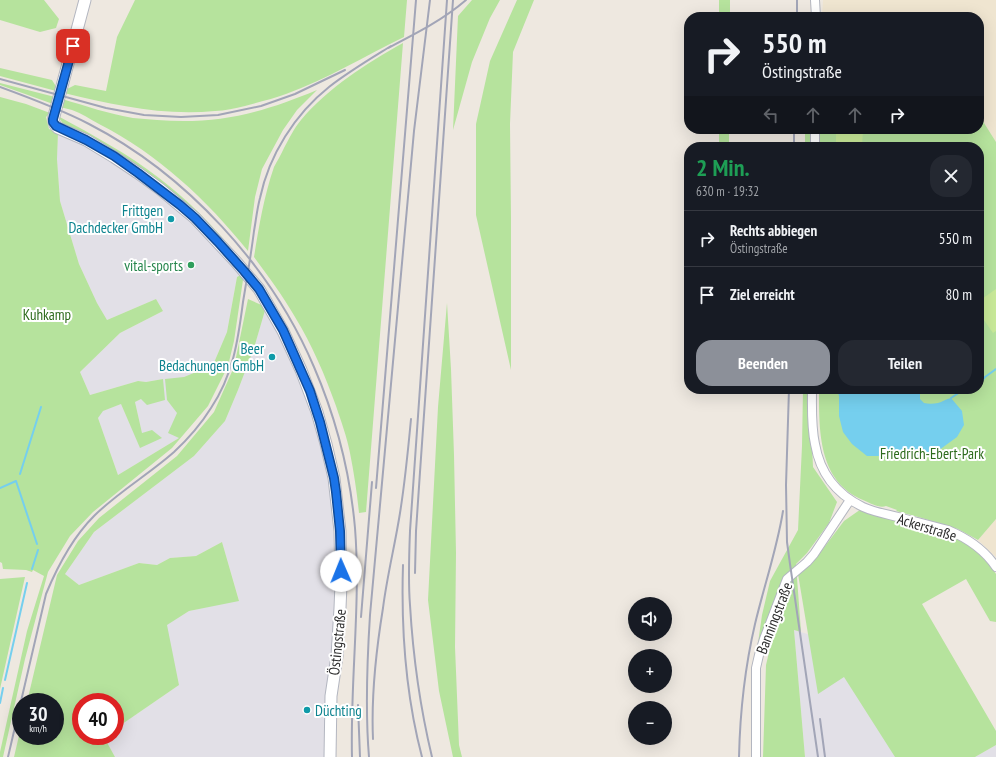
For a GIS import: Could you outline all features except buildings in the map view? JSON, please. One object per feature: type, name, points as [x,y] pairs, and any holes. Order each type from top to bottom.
[{"type":"street","name":"Östingstraße","points":[[86,0],[53,122],[58,128],[86,140],[114,156],[160,189],[195,218],[237,263],[259,289],[283,330],[301,370],[317,412],[334,478],[340,531],[340,608],[337,656],[331,696],[330,757]]},
{"type":"street","points":[[816,0],[816,12]]},
{"type":"street","name":"Ackerstraße","points":[[812,394],[814,442],[817,455],[826,475],[840,493],[850,500],[878,512],[934,526],[957,534],[977,546],[996,567]]},
{"type":"street","name":"Banningstraße","points":[[756,757],[756,668],[764,639],[787,579],[814,554],[850,500]]},
{"type":"shaded area","points":[[823,0],[996,0],[996,142],[984,123],[984,12],[822,12]]},
{"type":"shaded area","points":[[58,133],[79,140],[161,190],[244,273],[237,277],[227,332],[213,365],[184,377],[167,400],[177,412],[179,438],[118,475],[98,418],[102,411],[121,404],[140,447],[142,433],[135,402],[141,399],[163,379],[146,382],[138,381],[90,395],[80,372],[120,333],[163,311],[156,299],[107,320],[97,303],[79,264],[60,201],[57,159]]},
{"type":"shaded area","points":[[266,307],[283,333],[326,439],[339,528],[330,757],[115,757],[108,745],[124,745],[124,723],[179,685],[166,625],[189,611],[239,600],[222,542],[196,556],[170,558],[157,565],[139,563],[79,585],[65,574],[94,532],[194,456],[225,421],[254,348]]},
{"type":"shaded area","points":[[996,519],[996,557],[978,540]]},
{"type":"shaded area","points":[[794,630],[841,644],[899,757],[805,757]]},
{"type":"shaded area","points":[[996,745],[996,757],[975,757]]},
{"type":"green space","points":[[0,0],[44,0],[59,19],[56,28],[40,32],[0,20]]},
{"type":"green space","points":[[135,0],[407,0],[404,37],[301,88],[281,96],[245,106],[196,112],[158,111],[101,102],[64,93],[65,90],[75,85],[106,91],[117,37]]},
{"type":"green space","points":[[472,0],[500,0],[490,18],[472,62],[453,130],[458,16]]},
{"type":"green space","points":[[517,0],[534,0],[513,52],[510,124],[511,370],[476,215],[476,124],[490,61]]},
{"type":"green space","points":[[719,0],[730,0],[730,12],[719,12]]},
{"type":"green space","points":[[403,43],[366,512],[359,513],[349,447],[336,406],[318,360],[290,309],[254,257],[262,211],[270,178],[274,167],[296,126],[323,97],[362,68]]},
{"type":"green space","points":[[0,68],[52,80],[57,88],[56,91],[0,76]]},
{"type":"green space","points":[[0,83],[55,97],[53,104],[0,85]]},
{"type":"green space","points":[[317,90],[297,110],[283,130],[262,169],[255,197],[248,251],[216,214],[198,196],[161,164],[121,136],[79,113],[60,107],[62,99],[133,118],[200,121],[239,116],[258,111]]},
{"type":"green space","name":"Kuhkamp","points":[[0,97],[26,104],[50,113],[46,117],[49,129],[58,133],[57,159],[60,201],[79,264],[97,303],[107,320],[156,299],[163,311],[120,333],[80,372],[90,395],[138,381],[146,382],[163,379],[165,400],[147,405],[141,399],[135,402],[142,433],[152,430],[162,438],[140,448],[121,404],[103,411],[98,418],[118,475],[179,438],[168,433],[177,413],[167,400],[165,379],[184,377],[213,365],[227,332],[237,277],[244,273],[234,341],[228,366],[208,406],[172,448],[93,512],[70,536],[48,572],[17,693],[13,693],[27,631],[44,576],[33,570],[32,572],[26,570],[3,569],[2,563],[0,562]]},
{"type":"green space","points":[[58,116],[123,153],[147,169],[171,188],[205,219],[226,241],[245,265],[207,226],[63,124]]},
{"type":"green space","name":"Friedrich-Ebert-Park","points":[[984,123],[996,142],[996,519],[978,540],[958,529],[896,511],[897,510],[886,506],[881,507],[863,500],[848,491],[837,481],[829,468],[824,453],[821,438],[819,394],[984,394],[984,142],[816,142],[817,134],[984,134]]},
{"type":"green space","points":[[719,134],[729,134],[729,142],[719,142]]},
{"type":"green space","points":[[805,134],[810,134],[810,142],[805,142]]},
{"type":"green space","points":[[836,134],[863,134],[862,142],[836,142]]},
{"type":"green space","points":[[996,289],[996,331],[993,333],[984,320],[984,297]]},
{"type":"green space","points":[[248,299],[266,307],[254,348],[225,421],[194,456],[94,532],[65,574],[79,585],[139,563],[157,565],[170,558],[196,556],[222,542],[239,601],[189,611],[167,625],[179,685],[124,723],[124,693],[72,693],[72,745],[108,745],[115,757],[14,757],[17,745],[64,745],[64,693],[29,693],[57,575],[78,541],[99,518],[177,456],[214,412],[234,367]]},
{"type":"green space","points":[[447,303],[454,455],[456,553],[455,647],[459,745],[462,757],[453,757],[439,691],[428,600],[438,407]]},
{"type":"green space","points":[[803,394],[811,394],[813,467],[837,502],[829,523],[807,553],[796,564],[801,632],[794,630],[805,757],[763,757],[766,665],[770,648],[758,643],[762,615],[770,581],[798,530]]},
{"type":"green space","points":[[864,507],[934,526],[977,546],[996,574],[996,622],[990,621],[966,579],[922,604],[996,731],[996,745],[975,757],[895,757],[844,677],[818,694],[798,574],[813,562],[844,521]]},
{"type":"green space","points":[[25,577],[0,689],[0,579]]},
{"type":"green space","points":[[12,698],[12,717],[3,757],[0,757]]},
{"type":"water","points":[[838,394],[920,394],[920,399],[924,403],[931,404],[951,398],[962,411],[964,425],[957,437],[935,453],[919,459],[900,456],[867,456],[852,444],[843,432],[839,416]]},
{"type":"waterway","points":[[984,378],[996,369]]},
{"type":"waterway","points":[[951,398],[957,394]]},
{"type":"waterway","points":[[20,474],[41,407]]},
{"type":"waterway","points":[[0,488],[16,481],[37,544]]},
{"type":"waterway","points":[[32,569],[38,550]]},
{"type":"waterway","points":[[5,680],[27,583]]},
{"type":"waterway","points":[[0,703],[3,688]]},
{"type":"railway","points":[[376,488],[416,0]]},
{"type":"railway","points":[[369,757],[367,686],[370,615],[414,131],[430,0]]},
{"type":"railway","points":[[432,757],[415,662],[409,596],[409,559],[447,0]]},
{"type":"railway","points":[[415,573],[416,531],[453,0]]},
{"type":"railway","points":[[388,48],[438,20],[466,0]]},
{"type":"railway","points":[[797,0],[797,12]]},
{"type":"railway","points":[[8,757],[46,594],[66,552],[86,524],[103,507],[174,452],[184,442],[199,426],[225,383],[239,330],[259,202],[270,166],[285,136],[305,110],[329,87],[391,46]]},
{"type":"railway","points":[[0,79],[106,108],[144,115],[181,117],[218,115],[261,106],[295,94],[345,70]]},
{"type":"railway","points":[[0,87],[89,124],[125,145],[159,169],[191,196],[222,226],[274,293],[296,330],[314,367],[329,406],[346,466],[353,507],[357,557],[357,585],[352,700],[352,757]]},
{"type":"railway","points":[[794,134],[794,142]]},
{"type":"railway","points":[[789,394],[786,485],[787,542],[818,757]]},
{"type":"railway","points":[[373,739],[373,690],[376,657],[402,501],[411,419]]},
{"type":"railway","points":[[361,617],[372,482]]},
{"type":"railway","points":[[739,757],[742,707],[748,657],[783,511]]},
{"type":"railway","points":[[403,565],[403,613],[408,686],[422,757]]},
{"type":"railway","points":[[358,705],[360,757]]},
{"type":"railway","points":[[820,719],[825,757]]},
{"type":"place","name":"Frittgen Dachdecker GmbH","points":[[171,219]]},
{"type":"place","name":"vital-sports","points":[[191,265]]},
{"type":"place","name":"Beer Bedachungen GmbH","points":[[272,357]]},
{"type":"place","name":"Düchting","points":[[307,710]]},
{"type":"route","points":[[73,46],[53,122],[60,129],[86,140],[114,156],[160,189],[195,218],[259,289],[283,330],[310,391],[326,444],[336,492],[340,531],[341,571]]}]
